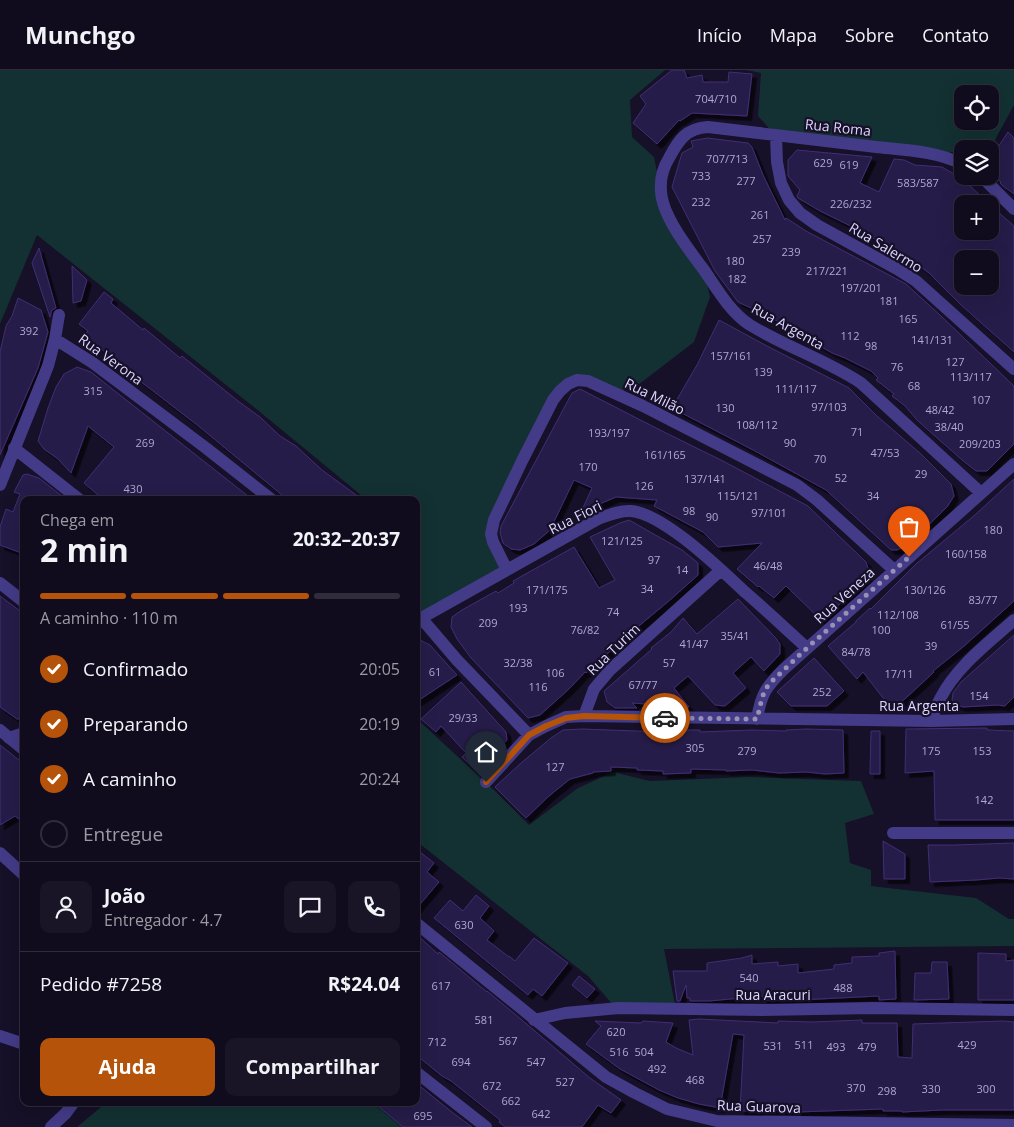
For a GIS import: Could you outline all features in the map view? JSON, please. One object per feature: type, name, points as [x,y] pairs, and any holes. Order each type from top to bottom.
[{"type":"street","name":"Rua Argenta","points":[[708,128],[699,128],[692,131],[677,143],[666,162],[661,178],[661,192],[666,212],[679,236],[724,300],[736,314],[749,324],[846,373],[861,384],[981,493]]},
{"type":"street","name":"Rua Roma","points":[[708,128],[930,153],[954,160]]},
{"type":"street","name":"Rua Salermo","points":[[776,136],[777,162],[781,183],[789,200],[800,213],[817,225],[898,269],[916,281],[1014,369]]},
{"type":"street","points":[[990,185],[1014,209]]},
{"type":"street","points":[[0,485],[48,366],[59,315]]},
{"type":"street","name":"Rua Verona","points":[[55,339],[93,364],[267,496]]},
{"type":"street","name":"Rua Milão","points":[[507,570],[493,542],[491,534],[494,520],[553,400],[568,384],[577,380],[588,381],[643,406],[797,485],[817,500],[894,570]]},
{"type":"street","points":[[14,448],[75,496]]},
{"type":"street","name":"Rua Veneza","points":[[757,719],[759,706],[765,690],[784,669],[1014,464]]},
{"type":"street","name":"Rua Fiori","points":[[420,617],[598,519],[618,512],[630,511],[641,513],[657,520],[682,537],[722,570],[807,648]]},
{"type":"street","name":"Rua Turim","points":[[584,716],[594,689],[610,670],[722,570]]},
{"type":"street","points":[[0,583],[20,599]]},
{"type":"street","points":[[420,620],[529,735]]},
{"type":"street","points":[[931,721],[939,700],[958,672],[1014,620]]},
{"type":"street","name":"Rua Argenta","points":[[584,716],[931,721],[1014,719]]},
{"type":"street","points":[[486,782],[529,735],[566,718],[584,716]]},
{"type":"street","points":[[5,734],[20,733]]},
{"type":"street","points":[[5,734],[20,747]]},
{"type":"street","points":[[893,833],[1014,833]]},
{"type":"street","points":[[0,853],[20,871]]},
{"type":"street","name":"Rua Guarova","points":[[420,926],[606,1077],[667,1109],[717,1121],[849,1125],[1014,1126]]},
{"type":"street","name":"Rua Aracuri","points":[[534,1020],[565,1013],[619,1008],[1014,1010]]},
{"type":"street","points":[[0,1036],[20,1043]]},
{"type":"street","points":[[420,1075],[486,1127]]},
{"type":"street","points":[[51,1127],[71,1106]]},
{"type":"green space","points":[[0,70],[665,70],[630,100],[632,137],[654,157],[661,192],[704,270],[710,297],[694,342],[638,385],[616,393],[577,380],[568,384],[494,520],[497,550],[507,570],[420,613],[420,496],[362,496],[260,412],[37,235],[0,324]]},
{"type":"green space","points":[[746,70],[1014,70],[1014,105],[995,140],[954,140],[954,152],[930,153],[776,136],[758,116],[761,73]]},
{"type":"green space","points":[[420,722],[529,825],[578,788],[613,772],[650,781],[748,777],[861,781],[874,814],[845,823],[850,863],[871,870],[871,886],[976,898],[1009,919],[1014,919],[1014,946],[664,949],[676,1009],[613,1005],[588,976],[420,844]]},
{"type":"green space","points":[[102,1106],[377,1106],[404,1127],[77,1127]]},
{"type":"building","points":[[672,70],[684,70],[687,78],[702,75],[703,82],[728,82],[729,72],[752,74],[747,116],[692,113],[679,120],[657,144],[633,123],[646,104],[640,96]]},
{"type":"building","points":[[1008,132],[1014,138],[1014,194],[1003,186],[999,180],[999,146]]},
{"type":"building","points":[[707,138],[748,143],[752,147],[763,175],[785,220],[786,218],[806,231],[906,284],[1014,386],[1014,444],[987,471],[976,471],[962,460],[892,396],[894,394],[876,380],[878,378],[871,371],[832,353],[772,318],[738,302],[715,271],[672,187],[682,153],[693,147],[691,141]]},
{"type":"building","points":[[797,150],[872,157],[860,183],[879,192],[894,159],[904,160],[915,165],[942,167],[954,174],[954,185],[969,185],[980,195],[954,195],[954,240],[999,240],[999,213],[1014,226],[1014,352],[961,305],[929,273],[914,262],[873,237],[798,198],[800,190],[788,176],[788,160]]},
{"type":"building","points":[[39,248],[56,308],[52,310],[50,317],[32,263]]},
{"type":"building","points":[[72,266],[87,280],[81,301],[73,303]]},
{"type":"building","points":[[104,292],[113,299],[111,303],[143,330],[144,328],[180,358],[182,356],[260,417],[280,436],[296,446],[322,470],[358,496],[283,496],[196,424],[84,336],[88,331],[79,324]]},
{"type":"building","points":[[18,298],[41,310],[48,332],[38,368],[0,455],[0,352],[6,326],[12,316]]},
{"type":"building","points":[[719,320],[849,388],[951,484],[954,496],[947,507],[908,545],[897,550],[891,550],[826,490],[672,408],[697,365]]},
{"type":"building","points":[[77,367],[91,372],[248,496],[99,496],[84,483],[114,447],[88,426],[71,473],[58,459],[44,449],[38,441],[56,387],[64,374]]},
{"type":"building","points":[[580,389],[808,506],[866,562],[868,568],[867,577],[853,593],[821,620],[786,586],[774,598],[737,569],[762,543],[718,547],[703,532],[654,506],[657,500],[616,497],[581,512],[592,488],[574,480],[550,530],[534,544],[520,550],[511,549],[503,543],[500,533],[501,526],[572,393]]},
{"type":"building","points":[[27,474],[39,478],[62,496],[20,496],[20,552],[0,545],[0,527],[6,509],[13,512],[20,494],[14,492],[23,475]]},
{"type":"building","points":[[1014,479],[1014,601],[933,671],[907,697],[896,706],[890,707],[863,672],[857,679],[828,646],[871,609],[916,564],[976,514]]},
{"type":"building","points":[[629,520],[682,550],[698,563],[698,575],[585,672],[540,715],[528,718],[471,658],[451,627],[452,617],[496,591],[498,593],[514,583],[513,581],[574,547],[599,588],[615,580],[590,537]]},
{"type":"building","points":[[0,596],[20,611],[20,719],[17,719],[0,707]]},
{"type":"building","points":[[738,599],[775,637],[780,644],[780,654],[764,671],[751,657],[733,673],[746,688],[725,706],[715,705],[688,676],[674,688],[689,707],[632,703],[637,708],[615,708],[607,702],[604,691],[671,632],[683,618],[697,634]]},
{"type":"building","points":[[1014,635],[1014,697],[1005,706],[963,707],[956,705],[952,700],[953,693],[961,682]]},
{"type":"building","points":[[420,640],[430,645],[457,675],[420,699]]},
{"type":"building","points":[[814,658],[844,691],[827,706],[791,706],[777,692]]},
{"type":"building","points":[[461,682],[506,732],[507,740],[477,771],[462,757],[466,753],[441,726],[436,732],[421,719]]},
{"type":"building","points":[[987,728],[987,730],[1014,731],[1014,820],[935,820],[934,771],[905,773],[906,729]]},
{"type":"building","points":[[806,729],[843,730],[844,773],[779,773],[752,770],[691,769],[691,773],[663,774],[663,771],[611,767],[611,771],[593,772],[570,779],[526,818],[495,787],[521,763],[563,730],[664,732],[664,730],[700,730],[700,732]]},
{"type":"building","points":[[871,731],[880,731],[880,774],[870,774]]},
{"type":"building","points":[[0,745],[20,761],[20,820],[15,816],[0,825]]},
{"type":"building","points":[[883,841],[905,854],[905,879],[884,879]]},
{"type":"building","points":[[1014,843],[1014,879],[999,878],[930,882],[928,845]]},
{"type":"building","points":[[420,852],[434,863],[427,872],[439,882],[420,904]]},
{"type":"building","points":[[476,895],[489,906],[480,918],[494,931],[487,940],[509,957],[515,961],[534,938],[568,963],[542,996],[533,989],[528,995],[434,918],[450,900],[463,911]]},
{"type":"building","points":[[420,938],[438,954],[439,952],[487,991],[590,1078],[621,1100],[611,1113],[598,1105],[582,1127],[505,1127],[499,1122],[500,1120],[420,1058]]},
{"type":"building","points":[[895,951],[896,999],[879,1000],[879,996],[763,1000],[763,996],[690,1001],[690,998],[687,998],[686,985],[680,1001],[677,1001],[673,971],[707,971],[707,963],[752,955],[752,964],[778,962],[778,966],[798,964],[798,973],[834,969],[834,965],[852,963],[852,957],[879,956],[879,953]]},
{"type":"building","points":[[978,953],[1006,954],[1006,961],[1014,960],[1014,1000],[978,1000]]},
{"type":"building","points":[[932,962],[947,962],[949,999],[914,1000],[915,973],[931,973]]},
{"type":"building","points":[[579,976],[595,989],[587,998],[572,985]]},
{"type":"building","points":[[689,1020],[778,1023],[778,1021],[862,1020],[862,1023],[897,1023],[898,1057],[912,1058],[913,1024],[1014,1022],[1014,1110],[902,1112],[883,1111],[883,1109],[797,1112],[797,1110],[740,1111],[744,1035],[733,1034],[720,1108],[678,1098],[659,1090],[620,1069],[586,1044],[601,1026],[595,1021],[673,1023],[666,1042],[693,1055]]},
{"type":"building","points":[[420,1086],[472,1127],[403,1127],[378,1106],[420,1106]]},
{"type":"way so far","points":[[665,718],[757,719],[759,706],[770,683],[909,557]]},
{"type":"route","points":[[486,782],[529,735],[566,718],[584,716],[665,718]]}]
